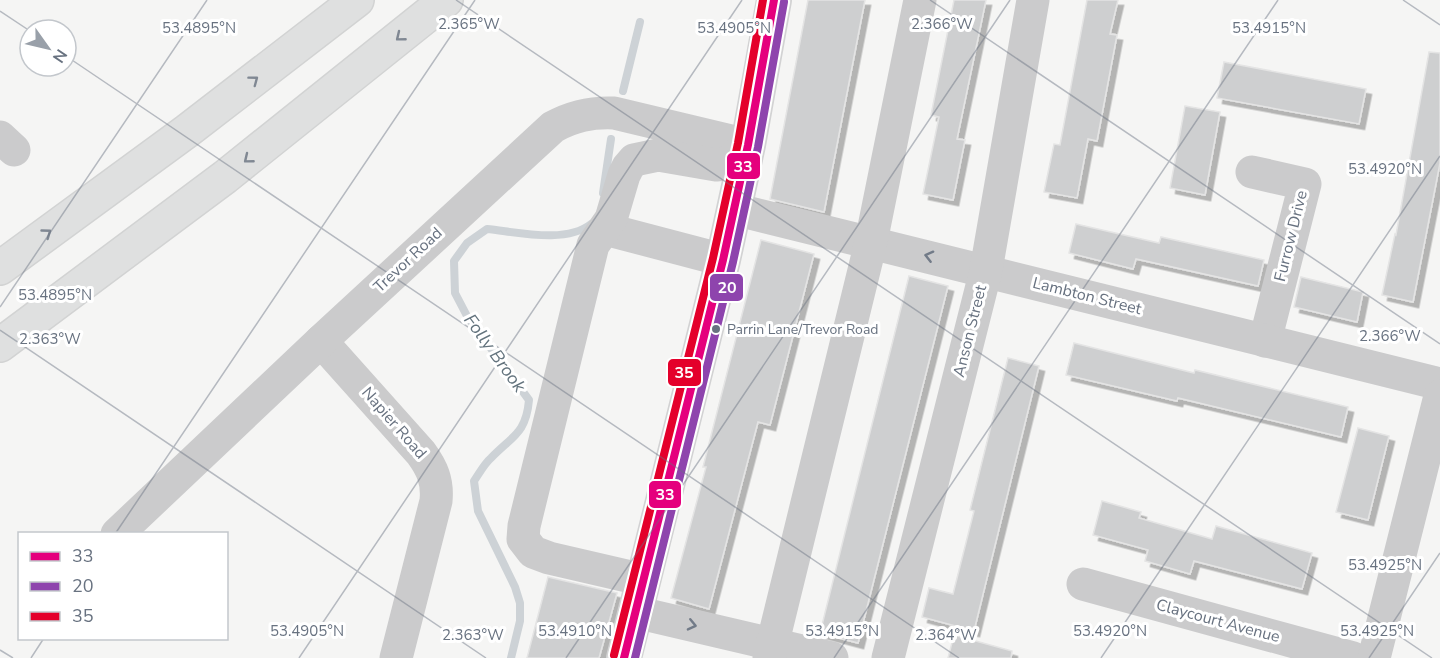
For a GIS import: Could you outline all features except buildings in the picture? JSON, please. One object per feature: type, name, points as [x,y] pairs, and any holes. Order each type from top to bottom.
[{"type":"main road","points":[[0,268],[187,131],[357,0]]},
{"type":"main road","points":[[0,345],[225,177],[446,0]]},
{"type":"main road","points":[[624,658],[723,260],[748,145],[774,0]]},
{"type":"street","points":[[771,651],[871,242],[920,0]]},
{"type":"street","name":"Anson Street","points":[[888,658],[986,270],[1033,0]]},
{"type":"street","name":"Trevor Road","points":[[119,532],[542,136],[565,120],[596,112],[614,113],[748,145]]},
{"type":"street","points":[[644,580],[549,558],[533,552],[523,539],[524,526],[593,245],[611,219],[628,167],[634,160],[658,155],[716,165],[726,164],[748,145]]},
{"type":"street","name":"Furrow Drive","points":[[1252,172],[1305,184],[1265,340]]},
{"type":"street","name":"Lambton Street","points":[[734,208],[1440,384]]},
{"type":"street","points":[[605,229],[723,260]]},
{"type":"street","name":"Napier Road","points":[[321,341],[421,453],[430,464],[435,478],[436,501],[396,658]]},
{"type":"street","points":[[1374,658],[1440,396]]},
{"type":"street","name":"Claycourt Avenue","points":[[1083,584],[1353,658]]},
{"type":"street","points":[[635,612],[771,651],[832,658]]},
{"type":"waterway","name":"Folly Brook","points":[[623,91],[640,22]]},
{"type":"waterway","name":"Folly Brook","points":[[603,193],[611,139]]},
{"type":"waterway","name":"Folly Brook","points":[[511,658],[520,621],[520,603],[515,587],[478,511],[474,481],[488,460],[517,434],[525,420],[529,400],[467,316],[455,293],[454,261],[467,243],[487,229],[555,235],[568,234],[591,224]]},
{"type":"transit line","name":"35","points":[[614,655],[713,258],[738,143],[763,0]]},
{"type":"transit line","name":"33","points":[[624,658],[723,260],[748,145],[774,0]]},
{"type":"transit line","name":"20","points":[[635,658],[733,262],[758,147],[784,2]]},
{"type":"place","name":"Parrin Lane/Trevor Road","points":[[716,329]]}]
